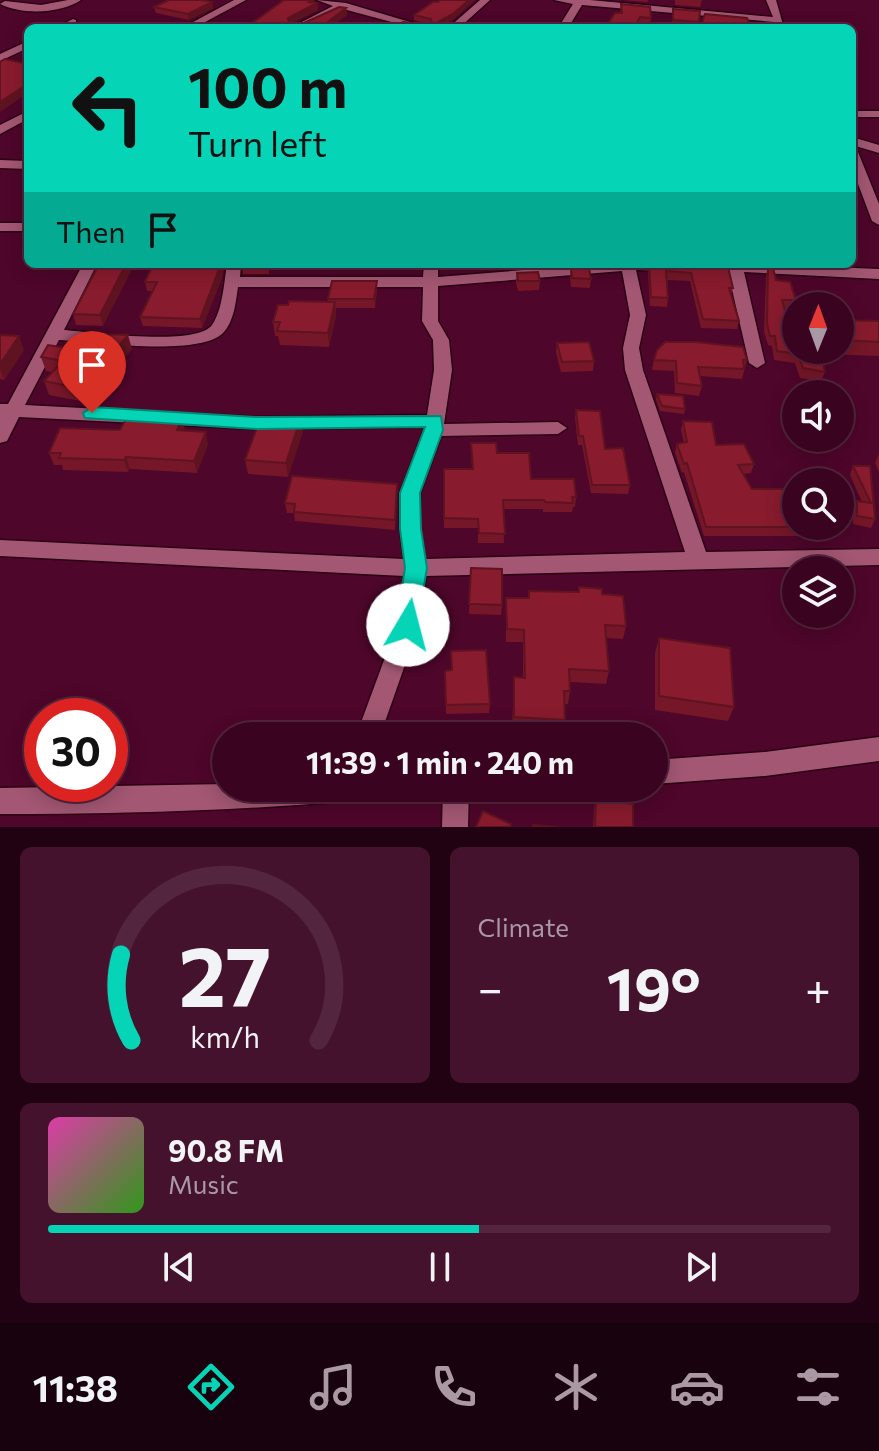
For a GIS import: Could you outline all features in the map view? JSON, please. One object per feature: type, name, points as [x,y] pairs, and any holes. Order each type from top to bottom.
[{"type":"street","points":[[6,3],[49,9],[76,0]]},
{"type":"street","points":[[195,24],[241,0]]},
{"type":"street","points":[[322,0],[406,24]]},
{"type":"street","points":[[458,24],[485,0]]},
{"type":"street","points":[[559,0],[657,4],[779,24],[771,0]]},
{"type":"street","points":[[566,24],[580,1]]},
{"type":"street","points":[[303,24],[343,5]]},
{"type":"street","points":[[69,24],[73,22]]},
{"type":"street","points":[[0,58],[24,46]]},
{"type":"street","points":[[856,114],[879,114]]},
{"type":"street","points":[[0,130],[24,116]]},
{"type":"street","points":[[856,142],[879,149]]},
{"type":"street","points":[[856,163],[879,221]]},
{"type":"street","points":[[0,164],[24,165]]},
{"type":"street","points":[[856,196],[868,197]]},
{"type":"street","points":[[0,227],[24,227]]},
{"type":"street","points":[[0,437],[7,410],[88,268]]},
{"type":"street","points":[[52,334],[157,340],[208,337],[217,329],[233,268]]},
{"type":"street","points":[[231,282],[554,268]]},
{"type":"street","points":[[629,268],[638,315],[631,348],[634,370],[698,559]]},
{"type":"street","points":[[757,363],[735,268],[879,274]]},
{"type":"street","points":[[373,722],[408,625],[416,568],[410,529],[410,493],[434,425],[444,352],[430,321],[430,273]]},
{"type":"street","points":[[7,410],[257,423],[558,428]]},
{"type":"street","points":[[0,548],[416,568],[879,557]]},
{"type":"street","points":[[668,771],[765,764],[879,749]]},
{"type":"street","points":[[0,801],[212,800]]},
{"type":"street","points":[[455,827],[456,802]]},
{"type":"building","points":[[169,0],[212,2],[188,14],[154,7]]},
{"type":"building","points":[[284,0],[311,0],[309,2],[317,3],[288,18],[289,23],[304,23],[339,7],[346,8],[325,24],[251,24]]},
{"type":"building","points":[[469,0],[434,24],[431,19],[414,15],[438,2]]},
{"type":"building","points":[[621,4],[650,7],[651,18],[640,17],[636,24],[608,24],[615,13],[622,13]]},
{"type":"building","points":[[673,9],[700,11],[699,22],[673,20]]},
{"type":"building","points":[[705,14],[747,18],[749,24],[701,24]]},
{"type":"building","points":[[5,59],[24,63],[24,87],[0,102],[0,62]]},
{"type":"building","points":[[97,268],[124,268],[100,315],[73,314]]},
{"type":"building","points":[[151,268],[219,268],[200,319],[140,317],[157,282],[145,282]]},
{"type":"building","points":[[589,268],[591,279],[572,278],[571,269]]},
{"type":"building","points":[[649,268],[728,268],[733,288],[729,288],[739,321],[703,319],[691,273],[666,271],[668,298],[651,297]]},
{"type":"building","points":[[768,268],[773,268],[776,280],[790,282],[793,292],[782,292],[782,352],[777,351],[775,336],[770,336],[767,323]]},
{"type":"building","points":[[538,272],[540,281],[518,281],[517,273]]},
{"type":"building","points":[[332,281],[377,281],[374,299],[328,299]]},
{"type":"building","points":[[289,301],[335,302],[328,333],[277,331],[280,322],[273,322],[278,305],[288,305]]},
{"type":"building","points":[[854,320],[879,321],[879,342],[854,341]]},
{"type":"building","points":[[89,333],[128,335],[82,389],[44,381],[63,361],[41,357],[48,345],[74,349]]},
{"type":"building","points":[[0,335],[19,336],[0,364]]},
{"type":"building","points":[[589,342],[594,361],[562,362],[557,343]]},
{"type":"building","points":[[665,342],[743,347],[747,360],[743,360],[744,369],[698,367],[702,386],[677,383],[676,361],[654,360],[657,350]]},
{"type":"building","points":[[802,364],[823,364],[825,372],[803,368]]},
{"type":"building","points":[[657,394],[683,396],[685,409],[662,406]]},
{"type":"building","points":[[576,410],[600,411],[605,449],[623,448],[630,485],[592,485],[583,436],[579,436]]},
{"type":"building","points":[[158,417],[182,418],[177,430],[206,432],[194,461],[126,457],[124,460],[59,458],[61,453],[49,453],[60,428],[120,430],[126,419],[156,421]]},
{"type":"building","points":[[261,417],[301,417],[286,463],[245,460]]},
{"type":"building","points":[[683,421],[712,422],[716,445],[744,444],[754,464],[738,465],[752,489],[782,489],[782,527],[706,527],[687,463],[684,464],[677,444],[687,442]]},
{"type":"building","points":[[471,443],[496,443],[497,453],[529,453],[531,479],[574,479],[576,497],[572,497],[573,503],[503,500],[505,534],[479,533],[478,519],[444,518],[444,469],[473,469]]},
{"type":"building","points":[[870,466],[875,519],[857,516],[857,501],[871,503],[854,468]]},
{"type":"building","points":[[292,476],[397,484],[395,520],[294,512],[295,504],[285,503]]},
{"type":"building","points":[[471,568],[502,569],[502,605],[469,604]]},
{"type":"building","points":[[579,587],[602,589],[602,594],[623,596],[626,626],[605,625],[609,671],[569,669],[570,691],[564,691],[565,720],[514,717],[514,677],[525,678],[524,630],[507,629],[506,598],[529,598],[529,591],[579,592]]},
{"type":"building","points":[[659,638],[730,648],[734,707],[659,696]]},
{"type":"building","points":[[486,650],[490,704],[446,705],[445,671],[452,670],[451,651]]},
{"type":"building","points":[[596,802],[633,804],[633,827],[595,827]]},
{"type":"building","points":[[483,811],[511,824],[510,827],[476,827]]},
{"type":"route","points":[[92,413],[257,423],[434,421],[434,430],[410,493],[410,529],[416,568],[408,625]]}]
